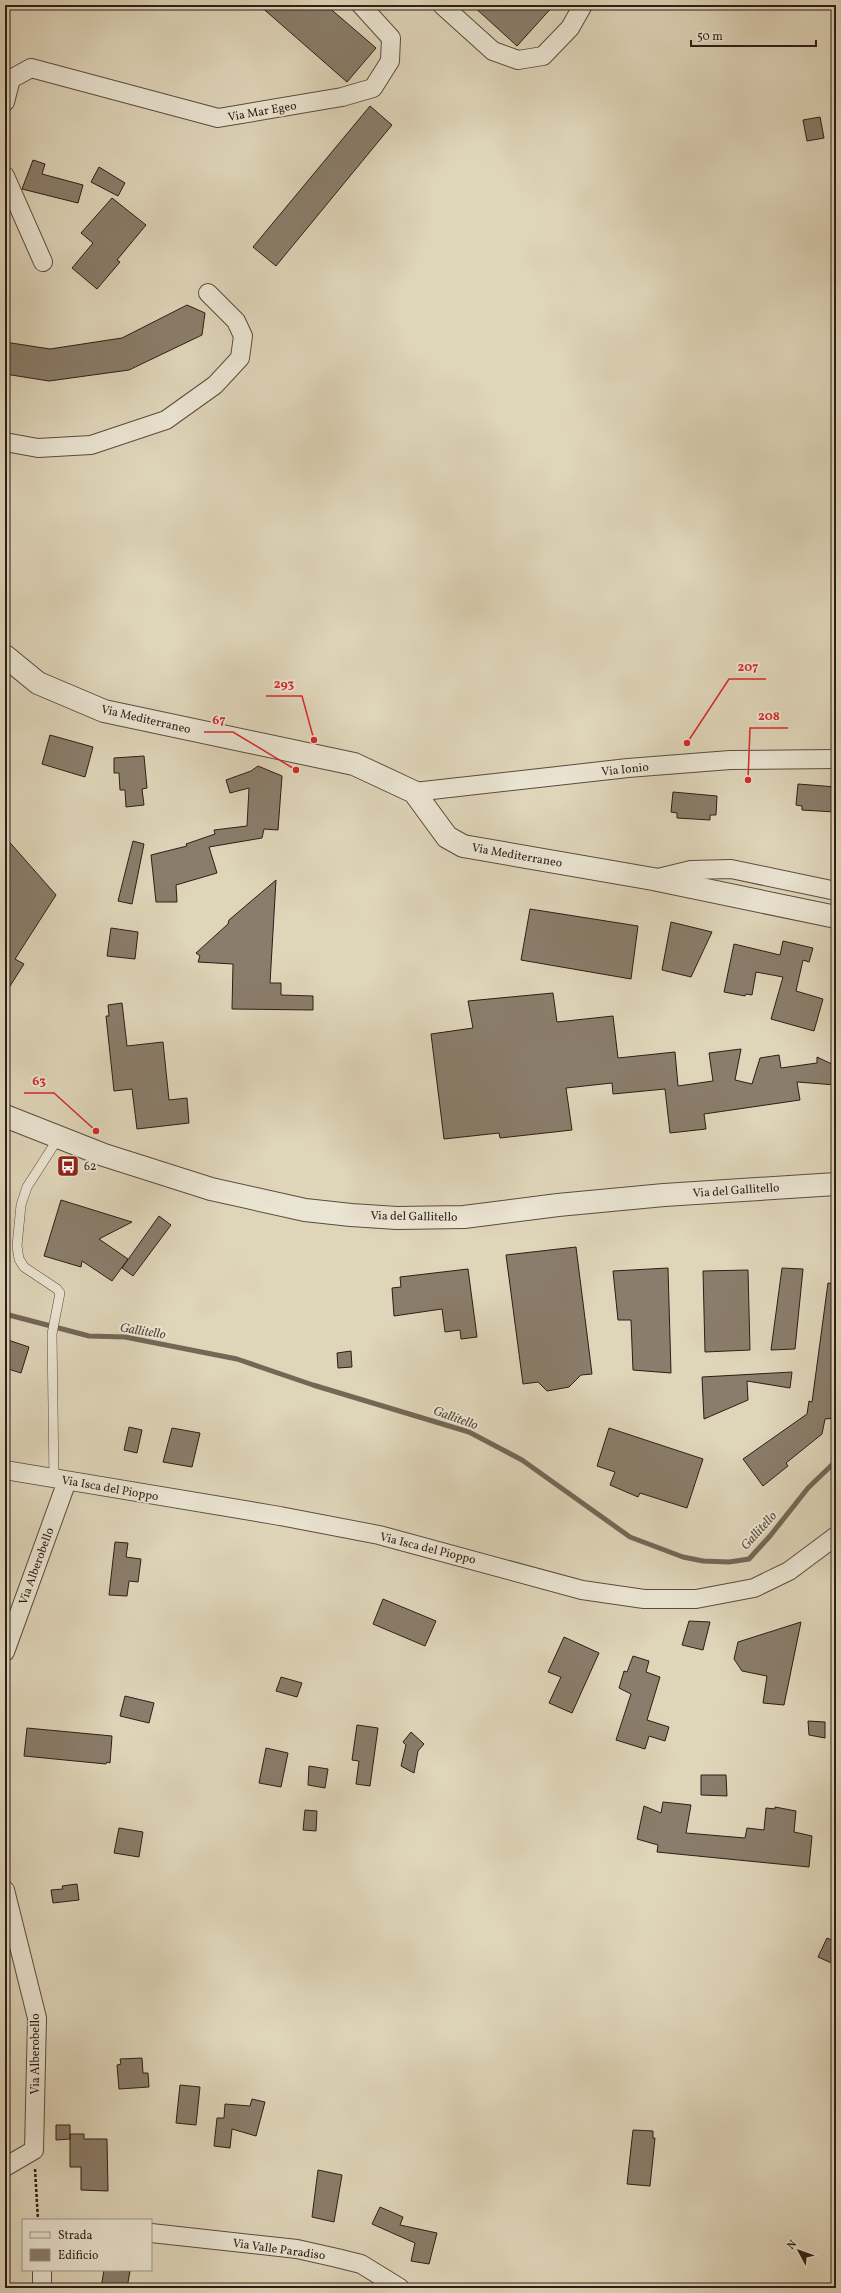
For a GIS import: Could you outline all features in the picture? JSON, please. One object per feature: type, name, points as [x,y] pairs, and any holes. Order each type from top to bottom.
[{"type":"street","name":"Via Mar Egeo","points":[[5,102],[11,79],[31,68],[218,118],[342,97],[373,88],[390,61],[391,38],[361,5]]},
{"type":"street","points":[[442,5],[493,50],[518,60],[543,56],[570,28],[583,5]]},
{"type":"street","points":[[5,176],[43,262]]},
{"type":"street","points":[[5,442],[38,448],[92,445],[166,420],[215,385],[240,358],[243,336],[236,321],[208,293]]},
{"type":"street","name":"Via Mediterraneo","points":[[5,656],[38,683],[104,711],[354,764],[414,792],[447,837],[463,846],[653,879],[836,917]]},
{"type":"street","name":"Via Ionio","points":[[414,792],[628,768],[730,760],[836,759]]},
{"type":"street","points":[[653,879],[691,870],[731,869],[836,891]]},
{"type":"street","name":"Via del Gallitello","points":[[5,1116],[104,1155],[211,1189],[305,1210],[397,1218],[464,1217],[558,1205],[664,1195],[836,1184]]},
{"type":"street","name":"Via Isca del Pioppo","points":[[5,1470],[280,1516],[379,1535],[582,1590],[644,1599],[696,1599],[754,1588],[788,1571],[836,1536]]},
{"type":"street","name":"Via Alberobello","points":[[5,1652],[60,1480]]},
{"type":"street","name":"Via Alberobello","points":[[5,1890],[37,2018],[34,2150]]},
{"type":"street","points":[[5,2167],[34,2150]]},
{"type":"street","name":"Via Valle Paradiso","points":[[152,2233],[296,2249],[337,2258],[361,2264],[400,2288]]},
{"type":"street","points":[[42,2271],[42,2288]]},
{"type":"lane","points":[[59,1137],[27,1187],[21,1205],[17,1246],[19,1259],[24,1267],[57,1289],[60,1294],[58,1311],[52,1334],[60,1480]]},
{"type":"path","points":[[34,2150],[38,2219]]},
{"type":"building","points":[[259,5],[326,5],[376,48],[347,82]]},
{"type":"building","points":[[472,5],[554,5],[517,46]]},
{"type":"building","points":[[370,106],[392,125],[276,266],[253,247]]},
{"type":"building","points":[[820,117],[824,138],[807,141],[803,120]]},
{"type":"building","points":[[33,160],[45,164],[42,174],[83,185],[78,203],[22,189]]},
{"type":"building","points":[[99,167],[125,183],[118,196],[91,182]]},
{"type":"building","points":[[112,198],[146,225],[117,260],[120,262],[97,289],[72,268],[93,243],[81,233]]},
{"type":"building","points":[[187,305],[205,313],[202,335],[129,370],[49,381],[5,374],[5,342],[50,349],[122,338]]},
{"type":"building","points":[[50,735],[93,747],[85,777],[42,764]]},
{"type":"building","points":[[144,756],[147,788],[142,789],[144,805],[126,807],[125,790],[120,790],[119,773],[114,773],[114,758]]},
{"type":"building","points":[[258,766],[282,776],[278,830],[264,829],[262,838],[209,847],[217,873],[176,885],[177,902],[156,902],[151,855],[187,846],[186,844],[215,834],[214,830],[247,826],[249,788],[230,793],[226,780],[251,771]]},
{"type":"building","points":[[798,784],[836,787],[835,812],[802,810],[802,806],[796,805]]},
{"type":"building","points":[[673,792],[717,796],[716,815],[710,815],[710,820],[677,818],[677,813],[671,812]]},
{"type":"building","points":[[5,837],[56,895],[15,959],[24,964],[5,994]]},
{"type":"building","points":[[133,841],[144,844],[132,904],[118,901]]},
{"type":"building","points":[[276,880],[270,983],[281,983],[281,995],[313,996],[313,1010],[232,1009],[233,964],[198,962],[200,956],[196,953],[228,924],[229,920]]},
{"type":"building","points":[[530,909],[638,926],[631,979],[521,960]]},
{"type":"building","points":[[671,922],[712,932],[691,977],[662,970]]},
{"type":"building","points":[[111,928],[138,932],[135,959],[107,956]]},
{"type":"building","points":[[783,941],[813,948],[809,962],[803,960],[796,991],[823,999],[814,1031],[771,1019],[783,977],[756,972],[752,995],[746,994],[745,996],[724,992],[734,944],[780,955]]},
{"type":"building","points":[[553,993],[557,1022],[613,1016],[618,1058],[675,1052],[678,1086],[713,1081],[709,1053],[741,1049],[735,1080],[752,1084],[760,1058],[779,1055],[781,1068],[817,1063],[817,1057],[836,1066],[836,1085],[797,1082],[800,1100],[704,1114],[706,1129],[670,1133],[665,1089],[613,1094],[612,1083],[566,1088],[572,1130],[500,1138],[499,1133],[444,1139],[431,1034],[473,1028],[468,1001]]},
{"type":"building","points":[[122,1003],[127,1046],[163,1042],[169,1100],[187,1098],[189,1123],[137,1129],[132,1089],[114,1091],[106,1016],[109,1016],[108,1005]]},
{"type":"building","points":[[61,1200],[132,1222],[99,1239],[128,1259],[112,1281],[82,1261],[81,1267],[44,1256]]},
{"type":"building","points":[[159,1216],[171,1225],[133,1276],[122,1268]]},
{"type":"building","points":[[576,1247],[592,1374],[581,1375],[569,1387],[547,1391],[538,1382],[523,1384],[506,1255]]},
{"type":"building","points":[[668,1268],[671,1373],[633,1370],[631,1320],[618,1320],[613,1271]]},
{"type":"building","points":[[782,1268],[803,1269],[795,1349],[771,1350]]},
{"type":"building","points":[[468,1269],[477,1337],[461,1339],[460,1330],[445,1332],[442,1309],[394,1316],[392,1288],[401,1287],[400,1277]]},
{"type":"building","points":[[748,1270],[750,1350],[705,1352],[703,1271]]},
{"type":"building","points":[[828,1283],[836,1284],[836,1418],[825,1419],[822,1434],[786,1463],[788,1466],[763,1486],[743,1459],[807,1414],[809,1401],[812,1402]]},
{"type":"building","points":[[5,1339],[29,1347],[21,1373],[5,1368]]},
{"type":"building","points":[[351,1351],[352,1367],[338,1368],[337,1353]]},
{"type":"building","points":[[792,1372],[790,1388],[747,1381],[748,1400],[704,1419],[702,1377]]},
{"type":"building","points":[[129,1427],[142,1430],[137,1453],[124,1450]]},
{"type":"building","points":[[172,1428],[200,1433],[192,1467],[163,1462]]},
{"type":"building","points":[[609,1428],[703,1459],[687,1508],[640,1493],[638,1497],[610,1485],[615,1472],[597,1466]]},
{"type":"building","points":[[115,1542],[128,1543],[126,1557],[141,1559],[138,1582],[129,1581],[127,1596],[109,1595]]},
{"type":"building","points":[[383,1599],[436,1621],[425,1646],[373,1624]]},
{"type":"building","points":[[689,1621],[710,1622],[703,1650],[682,1645]]},
{"type":"building","points":[[801,1622],[784,1705],[763,1703],[767,1676],[742,1671],[734,1659],[738,1642]]},
{"type":"building","points":[[564,1637],[599,1653],[572,1713],[549,1703],[561,1677],[548,1672]]},
{"type":"building","points":[[633,1656],[649,1661],[646,1672],[660,1677],[647,1720],[669,1727],[665,1741],[649,1736],[645,1749],[616,1740],[631,1694],[619,1688],[624,1671],[627,1672]]},
{"type":"building","points":[[281,1677],[302,1683],[297,1697],[276,1691]]},
{"type":"building","points":[[125,1696],[154,1703],[149,1723],[120,1716]]},
{"type":"building","points":[[808,1721],[825,1722],[825,1738],[809,1735]]},
{"type":"building","points":[[357,1725],[378,1728],[370,1786],[356,1784],[359,1761],[352,1760]]},
{"type":"building","points":[[27,1728],[112,1736],[110,1763],[107,1762],[106,1764],[24,1756]]},
{"type":"building","points":[[411,1732],[424,1744],[418,1751],[414,1773],[401,1766],[406,1745],[403,1742]]},
{"type":"building","points":[[266,1748],[288,1753],[281,1787],[259,1783]]},
{"type":"building","points":[[309,1766],[328,1769],[325,1788],[308,1785]]},
{"type":"building","points":[[701,1775],[726,1775],[727,1796],[701,1795]]},
{"type":"building","points":[[663,1802],[691,1805],[686,1833],[745,1838],[747,1828],[764,1830],[766,1808],[775,1809],[775,1807],[796,1811],[794,1832],[812,1836],[809,1867],[657,1852],[658,1845],[637,1839],[644,1806],[661,1813]]},
{"type":"building","points":[[305,1810],[317,1811],[316,1831],[303,1830]]},
{"type":"building","points":[[119,1828],[143,1832],[139,1857],[114,1853]]},
{"type":"building","points":[[77,1884],[79,1900],[53,1903],[51,1890],[63,1889],[62,1886]]},
{"type":"building","points":[[827,1938],[836,1942],[836,1965],[818,1957]]},
{"type":"building","points":[[142,2058],[143,2073],[148,2073],[149,2087],[119,2089],[117,2065],[121,2064],[120,2059]]},
{"type":"building","points":[[180,2085],[200,2087],[196,2125],[176,2123]]},
{"type":"building","points":[[252,2099],[265,2102],[256,2136],[232,2129],[230,2148],[214,2146],[217,2118],[224,2118],[225,2104],[250,2106]]},
{"type":"building","points":[[56,2125],[70,2125],[70,2139],[56,2140]]},
{"type":"building","points":[[633,2130],[653,2131],[653,2138],[655,2138],[650,2186],[627,2184]]},
{"type":"building","points":[[70,2134],[84,2134],[84,2139],[107,2139],[108,2191],[81,2190],[81,2167],[70,2167]]},
{"type":"building","points":[[318,2170],[342,2175],[334,2222],[312,2217]]},
{"type":"building","points":[[380,2207],[403,2217],[400,2225],[437,2233],[429,2264],[411,2261],[415,2243],[372,2224]]},
{"type":"building","points":[[104,2271],[130,2271],[127,2288],[101,2288]]},
{"type":"waterway","name":"Gallitello","points":[[5,1314],[89,1336],[125,1337],[237,1359],[313,1385],[469,1432],[522,1460],[630,1537],[683,1557],[703,1561],[729,1562],[749,1559],[770,1536],[808,1488],[836,1461]]},
{"type":"place","name":"293","points":[[314,740]]},
{"type":"place","name":"207","points":[[687,743]]},
{"type":"place","name":"67","points":[[296,770]]},
{"type":"place","name":"208","points":[[748,780]]},
{"type":"place","name":"63","points":[[96,1131]]},
{"type":"place","name":"62","points":[[68,1166]]}]
